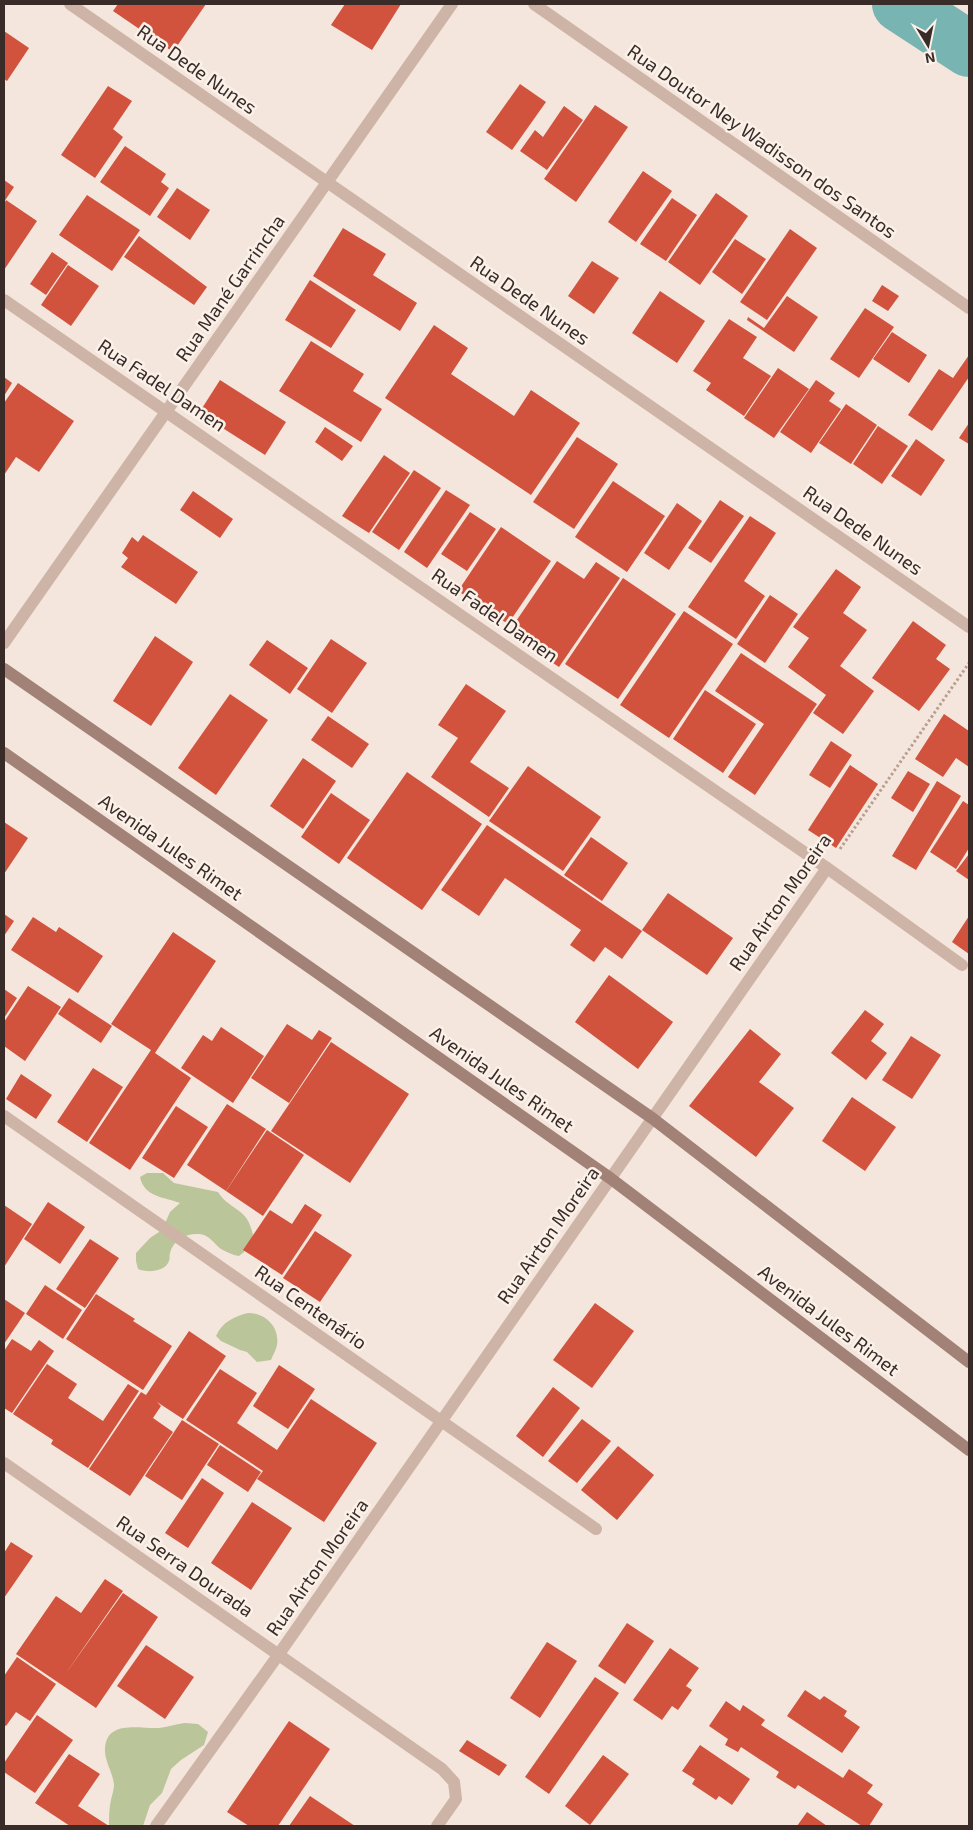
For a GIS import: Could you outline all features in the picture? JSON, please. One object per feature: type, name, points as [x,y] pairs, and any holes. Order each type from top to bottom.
[{"type":"main road","points":[[4,669],[652,1118],[969,1362]]},
{"type":"main road","name":"Avenida Jules Rimet","points":[[4,753],[610,1178],[969,1450]]},
{"type":"street","name":"Rua Dede Nunes","points":[[70,4],[969,627]]},
{"type":"street","name":"Rua Mané Garrincha","points":[[4,644],[452,4]]},
{"type":"street","name":"Rua Doutor Ney Wadisson dos Santos","points":[[534,4],[969,308]]},
{"type":"street","name":"Rua Fadel Damen","points":[[4,300],[827,868],[962,966]]},
{"type":"street","name":"Rua Airton Moreira","points":[[156,1826],[279,1654],[827,868]]},
{"type":"street","name":"Rua Centenário","points":[[4,1116],[596,1529]]},
{"type":"street","name":"Rua Serra Dourada","points":[[4,1464],[442,1768],[454,1782],[456,1799],[437,1826]]},
{"type":"path","name":"Rua Airton Moreira","points":[[827,868],[969,663]]},
{"type":"green space","points":[[147,1173],[163,1173],[174,1183],[218,1192],[247,1219],[253,1235],[244,1252],[239,1256],[234,1255],[221,1249],[203,1234],[189,1235],[181,1238],[174,1244],[169,1261],[164,1267],[151,1271],[138,1269],[136,1253],[150,1238],[162,1230],[170,1212],[180,1203],[156,1195],[146,1189],[140,1177]]},
{"type":"green space","points":[[248,1313],[260,1315],[274,1327],[277,1345],[271,1360],[257,1362],[247,1352],[221,1341],[216,1336],[229,1320]]},
{"type":"green space","points":[[185,1723],[198,1724],[208,1732],[204,1745],[171,1769],[162,1793],[150,1805],[143,1826],[109,1826],[114,1785],[105,1752],[106,1742],[110,1734],[124,1728],[159,1728]]},
{"type":"building","points":[[118,4],[206,4],[173,52],[113,11]]},
{"type":"building","points":[[345,4],[401,4],[372,50],[331,25]]},
{"type":"building","points":[[4,31],[29,48],[7,81],[4,79]]},
{"type":"building","points":[[520,84],[546,102],[512,150],[486,132]]},
{"type":"building","points":[[108,86],[132,101],[113,129],[123,137],[95,178],[61,155]]},
{"type":"building","points":[[595,105],[628,127],[576,202],[544,179]]},
{"type":"building","points":[[564,106],[583,120],[547,170],[520,151],[535,130],[543,137]]},
{"type":"building","points":[[125,146],[166,174],[161,182],[169,188],[150,216],[100,182]]},
{"type":"building","points":[[643,171],[672,191],[636,242],[608,222]]},
{"type":"building","points":[[4,180],[14,187],[4,202]]},
{"type":"building","points":[[177,188],[210,210],[190,240],[157,217]]},
{"type":"building","points":[[716,193],[748,216],[700,285],[668,262]]},
{"type":"building","points":[[87,195],[140,230],[112,271],[59,235]]},
{"type":"building","points":[[672,198],[697,215],[666,261],[640,244]]},
{"type":"building","points":[[6,200],[37,221],[4,270],[4,204]]},
{"type":"building","points":[[343,228],[386,254],[373,275],[417,303],[400,331],[313,276]]},
{"type":"building","points":[[790,229],[817,248],[767,320],[740,302]]},
{"type":"building","points":[[139,236],[207,287],[194,305],[124,257]]},
{"type":"building","points":[[735,239],[766,259],[742,294],[712,272]]},
{"type":"building","points":[[52,252],[68,263],[46,295],[30,284]]},
{"type":"building","points":[[592,261],[619,278],[594,314],[568,296]]},
{"type":"building","points":[[68,265],[99,286],[71,326],[41,305]]},
{"type":"building","points":[[310,280],[356,310],[331,348],[285,320]]},
{"type":"building","points":[[882,285],[899,296],[888,311],[872,301]]},
{"type":"building","points":[[660,291],[705,321],[677,363],[632,333]]},
{"type":"building","points":[[787,296],[818,317],[794,352],[747,320],[748,317],[764,328]]},
{"type":"building","points":[[865,308],[894,327],[859,378],[830,359]]},
{"type":"building","points":[[729,319],[757,337],[743,358],[771,376],[744,416],[706,390],[711,383],[693,371]]},
{"type":"building","points":[[434,325],[468,348],[451,374],[514,416],[531,390],[580,423],[531,495],[385,398]]},
{"type":"building","points":[[892,332],[927,355],[909,383],[873,359]]},
{"type":"building","points":[[311,341],[364,374],[353,391],[382,409],[361,442],[279,391]]},
{"type":"building","points":[[969,355],[969,377],[932,431],[908,415],[939,369],[953,378]]},
{"type":"building","points":[[778,368],[809,389],[774,438],[744,418]]},
{"type":"building","points":[[4,377],[12,383],[4,396]]},
{"type":"building","points":[[220,380],[286,422],[265,455],[199,413]]},
{"type":"building","points":[[816,380],[835,393],[829,401],[841,409],[811,453],[780,432]]},
{"type":"building","points":[[18,383],[74,421],[39,472],[16,457],[4,475],[4,403]]},
{"type":"building","points":[[846,404],[877,425],[851,464],[819,443]]},
{"type":"building","points":[[969,423],[969,444],[959,438]]},
{"type":"building","points":[[878,426],[908,446],[882,484],[853,464]]},
{"type":"building","points":[[325,427],[353,446],[342,461],[315,442]]},
{"type":"building","points":[[577,437],[618,464],[574,529],[533,502]]},
{"type":"building","points":[[916,439],[945,460],[921,496],[891,476]]},
{"type":"building","points":[[384,455],[410,473],[369,533],[342,516]]},
{"type":"building","points":[[414,470],[441,488],[399,550],[372,532]]},
{"type":"building","points":[[613,481],[665,516],[627,572],[575,537]]},
{"type":"building","points":[[446,490],[470,505],[427,568],[404,552]]},
{"type":"building","points":[[193,491],[233,519],[220,538],[180,510]]},
{"type":"building","points":[[720,500],[744,516],[711,563],[688,548]]},
{"type":"building","points":[[677,503],[702,521],[669,570],[644,553]]},
{"type":"building","points":[[470,512],[496,529],[467,571],[441,554]]},
{"type":"building","points":[[750,516],[776,533],[744,581],[765,596],[736,639],[688,607]]},
{"type":"building","points":[[501,527],[551,561],[508,624],[458,591]]},
{"type":"building","points":[[143,535],[198,572],[176,604],[121,567],[128,558],[122,553],[132,537],[138,542]]},
{"type":"building","points":[[557,561],[584,579],[596,562],[620,578],[559,667],[508,633]]},
{"type":"building","points":[[836,569],[861,587],[843,613],[867,630],[840,666],[874,691],[843,734],[813,713],[826,695],[788,667],[809,638],[793,627]]},
{"type":"building","points":[[623,578],[676,614],[618,699],[565,664]]},
{"type":"building","points":[[770,595],[798,614],[765,663],[737,644]]},
{"type":"building","points":[[684,611],[733,644],[669,738],[620,705]]},
{"type":"building","points":[[913,621],[946,645],[936,659],[950,669],[919,711],[872,678]]},
{"type":"building","points":[[155,636],[193,662],[151,726],[113,701]]},
{"type":"building","points":[[331,639],[367,663],[332,713],[297,689]]},
{"type":"building","points":[[267,640],[308,668],[290,694],[249,665]]},
{"type":"building","points":[[741,653],[817,704],[755,795],[728,777],[764,724],[715,691]]},
{"type":"building","points":[[466,684],[506,711],[470,762],[509,788],[489,817],[431,777],[458,738],[438,725]]},
{"type":"building","points":[[705,690],[756,724],[723,773],[673,739]]},
{"type":"building","points":[[230,694],[268,720],[216,795],[178,768]]},
{"type":"building","points":[[944,714],[969,731],[969,767],[956,758],[943,777],[915,759]]},
{"type":"building","points":[[328,716],[369,744],[352,768],[311,740]]},
{"type":"building","points":[[831,741],[852,755],[830,788],[809,775]]},
{"type":"building","points":[[303,758],[336,781],[303,829],[270,806]]},
{"type":"building","points":[[850,765],[878,784],[836,848],[808,830]]},
{"type":"building","points":[[528,766],[601,817],[563,871],[489,821]]},
{"type":"building","points":[[908,771],[930,784],[913,812],[891,798]]},
{"type":"building","points":[[407,772],[482,824],[422,910],[347,858]]},
{"type":"building","points":[[937,781],[961,796],[916,870],[892,856]]},
{"type":"building","points":[[331,793],[370,820],[339,864],[301,837]]},
{"type":"building","points":[[963,801],[969,805],[969,848],[956,869],[930,852]]},
{"type":"building","points":[[4,822],[28,838],[4,874]]},
{"type":"building","points":[[487,825],[642,931],[622,959],[605,947],[594,962],[570,945],[581,930],[505,878],[479,916],[441,890]]},
{"type":"building","points":[[591,837],[628,863],[602,901],[564,875]]},
{"type":"building","points":[[969,854],[969,880],[956,871]]},
{"type":"building","points":[[668,893],[733,938],[707,975],[642,930]]},
{"type":"building","points":[[4,914],[14,921],[4,936]]},
{"type":"building","points":[[969,916],[969,954],[952,942]]},
{"type":"building","points":[[33,917],[56,932],[59,927],[103,956],[78,993],[11,950]]},
{"type":"building","points":[[173,932],[216,961],[155,1053],[191,1078],[130,1170],[89,1143],[151,1050],[111,1024]]},
{"type":"building","points":[[609,975],[673,1022],[638,1069],[575,1022]]},
{"type":"building","points":[[28,986],[61,1007],[25,1061],[4,1046],[4,1022]]},
{"type":"building","points":[[4,989],[17,998],[4,1018]]},
{"type":"building","points":[[69,998],[112,1026],[101,1043],[58,1014]]},
{"type":"building","points":[[865,1010],[884,1024],[871,1041],[887,1053],[866,1080],[831,1053]]},
{"type":"building","points":[[287,1024],[312,1040],[319,1030],[332,1038],[289,1103],[251,1078]]},
{"type":"building","points":[[221,1027],[264,1056],[233,1103],[181,1068],[203,1035],[212,1041]]},
{"type":"building","points":[[750,1029],[781,1054],[759,1082],[794,1108],[756,1157],[689,1106]]},
{"type":"building","points":[[911,1036],[941,1055],[912,1099],[882,1080]]},
{"type":"building","points":[[331,1042],[409,1094],[350,1183],[271,1131]]},
{"type":"building","points":[[93,1068],[123,1087],[87,1142],[57,1122]]},
{"type":"building","points":[[21,1074],[52,1095],[36,1119],[6,1099]]},
{"type":"building","points":[[852,1097],[896,1127],[865,1171],[822,1141]]},
{"type":"building","points":[[227,1104],[266,1129],[226,1191],[187,1165]]},
{"type":"building","points":[[176,1106],[208,1127],[174,1178],[142,1158]]},
{"type":"building","points":[[267,1130],[304,1155],[263,1216],[226,1191]]},
{"type":"building","points":[[48,1202],[85,1227],[60,1264],[24,1239]]},
{"type":"building","points":[[305,1204],[322,1215],[282,1275],[243,1250],[270,1210],[292,1224]]},
{"type":"building","points":[[4,1205],[32,1224],[4,1267]]},
{"type":"building","points":[[315,1231],[352,1255],[320,1302],[283,1278]]},
{"type":"building","points":[[90,1239],[119,1258],[85,1308],[56,1289]]},
{"type":"building","points":[[45,1285],[82,1310],[63,1339],[26,1314]]},
{"type":"building","points":[[96,1294],[172,1346],[143,1390],[66,1339]]},
{"type":"building","points":[[4,1299],[25,1313],[4,1344]]},
{"type":"building","points":[[595,1303],[634,1331],[592,1388],[553,1360]]},
{"type":"building","points":[[189,1331],[226,1356],[183,1419],[157,1402],[161,1406],[153,1418],[173,1432],[130,1496],[89,1469],[141,1392],[146,1395]]},
{"type":"building","points":[[12,1339],[31,1351],[39,1340],[54,1351],[12,1413],[4,1408],[4,1351]]},
{"type":"building","points":[[47,1364],[77,1384],[68,1398],[103,1421],[128,1384],[139,1391],[88,1468],[51,1444],[53,1440],[13,1414]]},
{"type":"building","points":[[279,1365],[315,1389],[288,1429],[253,1406]]},
{"type":"building","points":[[220,1369],[257,1393],[237,1423],[277,1450],[311,1399],[377,1443],[324,1522],[257,1479],[263,1471],[186,1420]]},
{"type":"building","points":[[553,1387],[580,1408],[543,1457],[516,1436]]},
{"type":"building","points":[[582,1419],[611,1441],[577,1483],[548,1461]]},
{"type":"building","points":[[182,1420],[219,1444],[182,1500],[145,1476]]},
{"type":"building","points":[[220,1445],[261,1472],[248,1492],[207,1465]]},
{"type":"building","points":[[618,1446],[654,1475],[617,1520],[581,1490]]},
{"type":"building","points":[[202,1478],[224,1493],[188,1548],[165,1533]]},
{"type":"building","points":[[252,1502],[292,1528],[251,1590],[211,1563]]},
{"type":"building","points":[[11,1542],[33,1556],[4,1598],[4,1553]]},
{"type":"building","points":[[105,1579],[123,1591],[64,1676],[123,1593],[158,1617],[96,1708],[16,1654],[56,1596],[81,1613]]},
{"type":"building","points":[[627,1623],[654,1641],[625,1684],[598,1666]]},
{"type":"building","points":[[547,1642],[577,1661],[540,1718],[510,1698]]},
{"type":"building","points":[[146,1645],[194,1677],[165,1719],[117,1686]]},
{"type":"building","points":[[670,1648],[699,1668],[686,1686],[692,1690],[678,1710],[672,1706],[662,1720],[633,1700]]},
{"type":"building","points":[[17,1657],[56,1684],[30,1721],[16,1712],[6,1726],[4,1725],[4,1676]]},
{"type":"building","points":[[595,1677],[619,1693],[549,1794],[525,1777]]},
{"type":"building","points":[[805,1690],[820,1700],[824,1696],[847,1711],[844,1716],[860,1727],[842,1753],[787,1716]]},
{"type":"building","points":[[726,1701],[740,1711],[743,1705],[765,1720],[761,1725],[843,1778],[849,1769],[873,1785],[867,1793],[883,1804],[869,1826],[862,1826],[798,1785],[795,1789],[776,1777],[779,1772],[741,1747],[738,1752],[725,1745],[728,1739],[709,1726]]},
{"type":"building","points":[[37,1715],[73,1740],[35,1793],[4,1772],[4,1763]]},
{"type":"building","points":[[289,1721],[330,1749],[278,1826],[249,1826],[227,1812]]},
{"type":"building","points":[[467,1740],[507,1765],[499,1776],[459,1751]]},
{"type":"building","points":[[700,1745],[750,1779],[732,1805],[719,1796],[716,1800],[692,1784],[695,1779],[682,1771]]},
{"type":"building","points":[[69,1754],[100,1774],[78,1806],[109,1826],[70,1826],[35,1803]]},
{"type":"building","points":[[603,1755],[629,1774],[590,1825],[565,1806]]},
{"type":"building","points":[[310,1796],[355,1826],[289,1826]]},
{"type":"building","points":[[807,1812],[827,1826],[797,1826]]},
{"type":"waterway","points":[[900,4],[969,49]]}]
